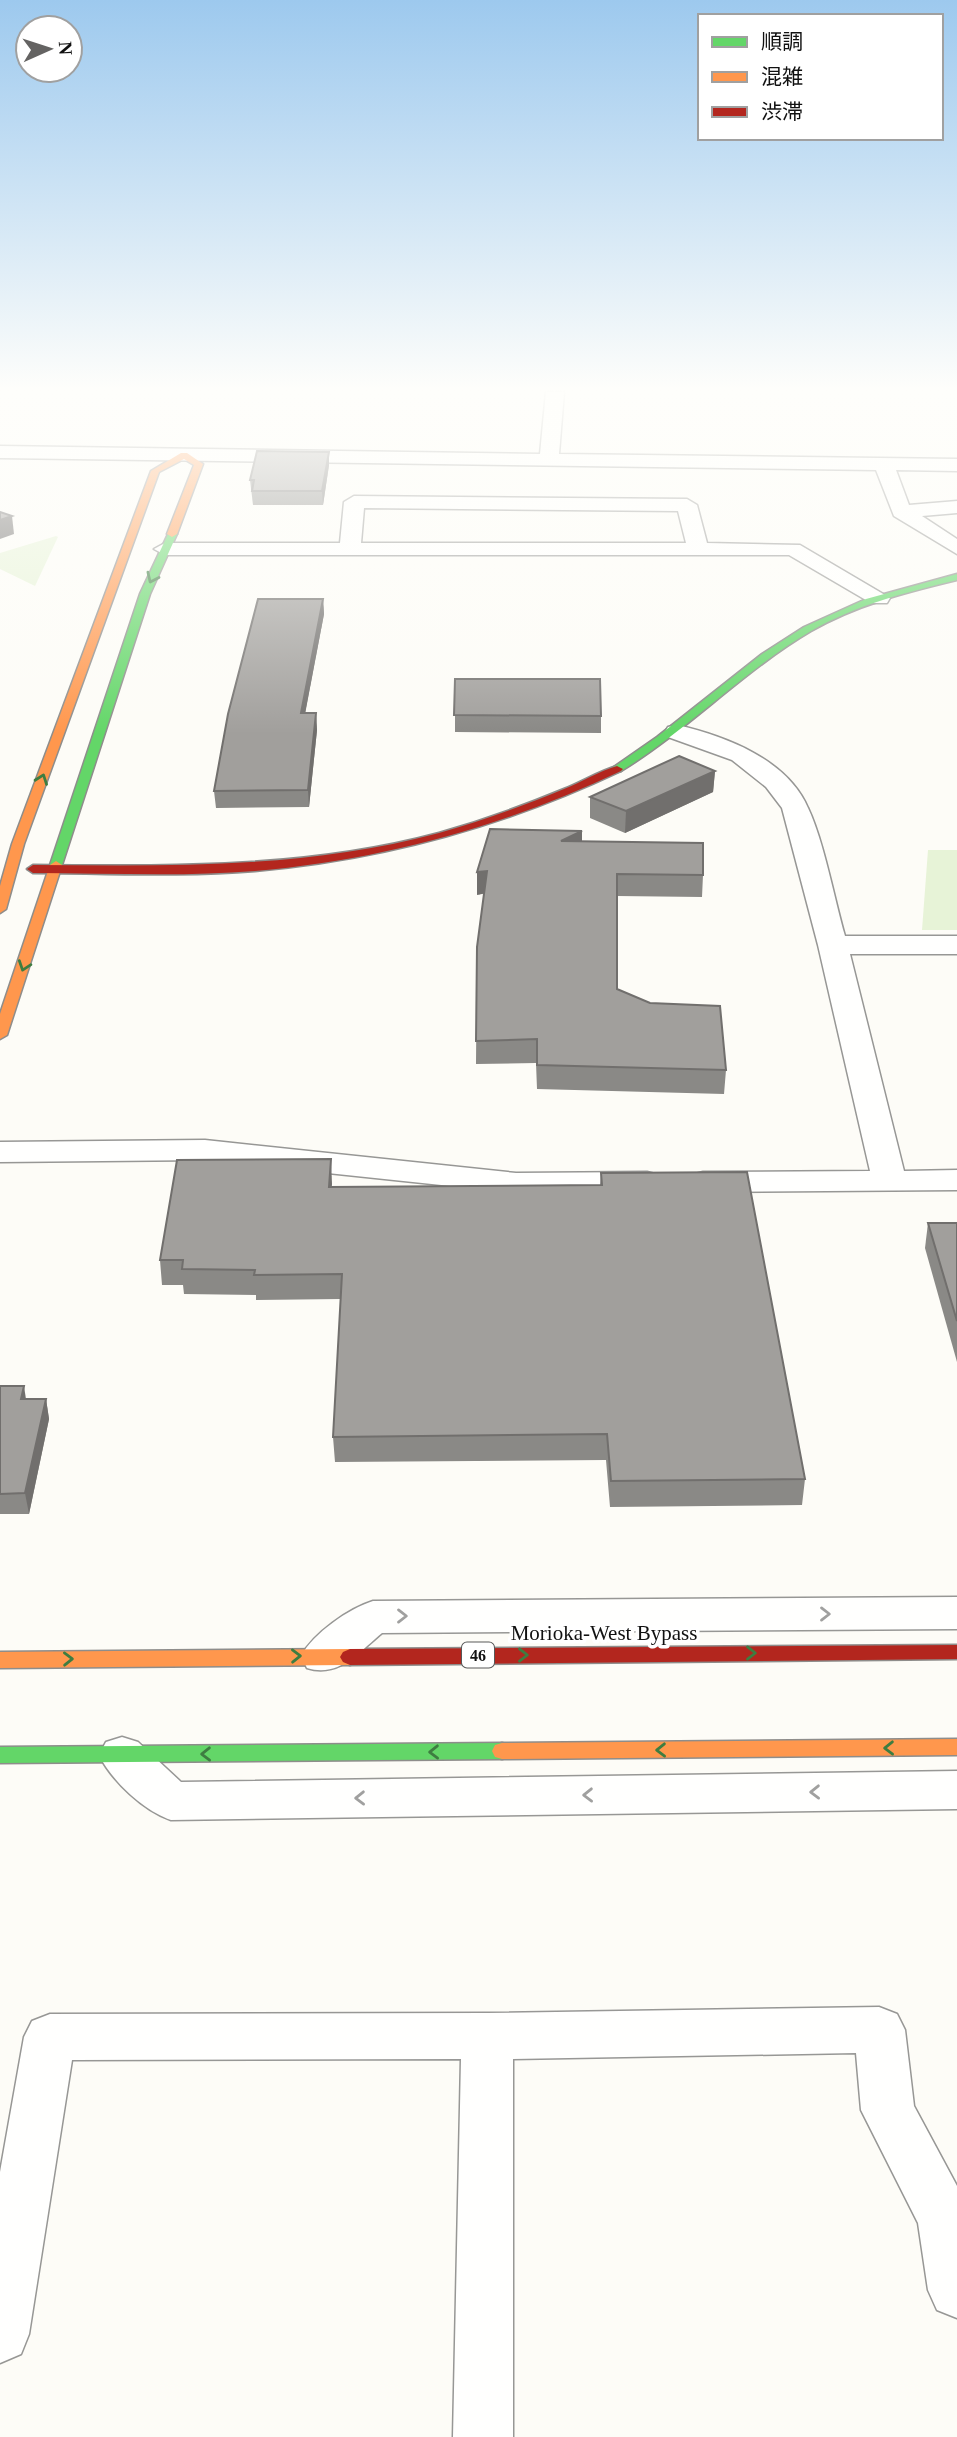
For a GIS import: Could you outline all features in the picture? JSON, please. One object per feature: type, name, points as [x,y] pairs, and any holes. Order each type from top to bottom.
[{"type":"main road","points":[[0,909],[6,869],[142,506]]},
{"type":"main road","points":[[0,1035],[57,869],[145,594],[182,506]]},
{"type":"main road","points":[[6,869],[204,870],[361,853],[439,837],[551,801],[618,770],[677,732],[765,659],[816,624],[879,598],[957,577]]},
{"type":"main road","name":"Morioka-West Bypass","points":[[0,1660],[957,1651]]},
{"type":"main road","points":[[0,1755],[957,1747]]},
{"type":"street","points":[[350,548],[354,506]]},
{"type":"street","points":[[687,506],[698,549]]},
{"type":"street","points":[[899,506],[901,512],[957,548]]},
{"type":"street","points":[[901,512],[957,507]]},
{"type":"street","points":[[165,549],[793,549],[879,598]]},
{"type":"street","points":[[677,732],[741,755],[775,781],[795,807],[833,945],[889,1181]]},
{"type":"street","points":[[833,945],[957,945]]},
{"type":"street","points":[[0,1152],[205,1150],[516,1183],[957,1180]]},
{"type":"street","points":[[323,1656],[373,1617],[957,1613]]},
{"type":"street","points":[[122,1755],[171,1801],[957,1790]]},
{"type":"street","points":[[0,2334],[50,2037],[487,2036],[879,2030],[888,2110],[945,2219],[957,2290]]},
{"type":"street","points":[[483,2437],[487,2036]]},
{"type":"green space","points":[[58,537],[35,586],[0,569],[0,553]]},
{"type":"green space","points":[[928,850],[957,850],[957,930],[922,930]]},
{"type":"building","points":[[0,512],[12,516],[0,520]]},
{"type":"building","points":[[258,599],[323,599],[301,713],[316,713],[308,790],[214,791],[228,714]]},
{"type":"building","points":[[455,679],[600,679],[601,716],[454,715]]},
{"type":"building","points":[[679,756],[715,771],[626,811],[590,797]]},
{"type":"building","points":[[490,829],[582,831],[561,841],[703,843],[703,875],[617,874],[617,989],[650,1003],[720,1006],[726,1070],[537,1065],[537,1039],[476,1041],[477,947],[487,871],[477,872]]},
{"type":"building","points":[[331,1159],[329,1187],[602,1185],[601,1173],[747,1172],[805,1479],[611,1481],[607,1434],[333,1437],[342,1274],[254,1275],[255,1270],[182,1269],[183,1260],[160,1260],[177,1160]]},
{"type":"building","points":[[928,1223],[957,1223],[957,1321]]},
{"type":"building","points":[[0,1386],[24,1386],[21,1399],[46,1399],[25,1493],[0,1494]]},
{"type":"traffic: fast","points":[[56,865],[145,594],[172,534]]},
{"type":"traffic: fast","points":[[617,769],[640,755],[766,657],[807,629],[870,601],[957,577]]},
{"type":"traffic: fast","points":[[0,1755],[502,1751]]},
{"type":"traffic: slow","points":[[0,909],[18,844],[142,506]]},
{"type":"traffic: slow","points":[[172,534],[183,506]]},
{"type":"traffic: slow","points":[[0,1035],[56,865]]},
{"type":"traffic: slow","points":[[0,1660],[350,1657]]},
{"type":"traffic: slow","points":[[502,1751],[957,1747]]},
{"type":"traffic: jam","points":[[33,869],[228,869],[349,855],[441,836],[486,822],[530,807],[617,769]]},
{"type":"traffic: jam","points":[[350,1657],[957,1652]]}]
